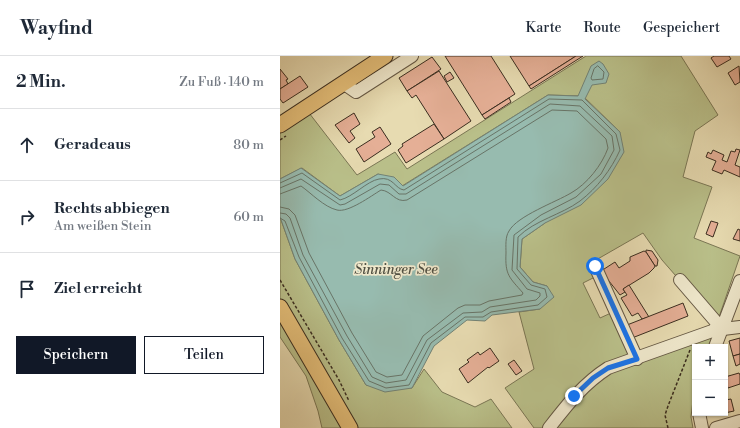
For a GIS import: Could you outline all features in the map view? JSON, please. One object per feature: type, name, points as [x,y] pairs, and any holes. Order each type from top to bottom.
[{"type":"main road","points":[[280,124],[385,56]]},
{"type":"main road","points":[[280,307],[350,428]]},
{"type":"street","points":[[343,83],[356,92],[412,56]]},
{"type":"street","points":[[595,266],[637,359]]},
{"type":"street","points":[[680,280],[717,323],[718,330]]},
{"type":"street","points":[[716,344],[718,330],[740,281]]},
{"type":"street","points":[[549,428],[574,396],[593,378],[608,368],[718,330],[740,327]]},
{"type":"street","points":[[700,416],[702,428]]},
{"type":"street","points":[[716,428],[740,421]]},
{"type":"path","points":[[280,280],[339,380],[351,406]]},
{"type":"path","points":[[668,428],[666,415],[667,411],[688,357],[693,338]]},
{"type":"green space","points":[[586,56],[681,56],[718,115],[695,131],[683,177],[712,187],[694,238],[740,256],[717,323],[662,260],[643,233],[589,264],[595,277],[583,283],[600,318],[611,313],[633,360],[715,330],[709,344],[692,344],[691,417],[693,428],[534,428],[505,388],[534,369],[519,312],[540,309],[547,286],[533,282],[520,267],[522,239],[545,223],[620,132],[583,96],[548,95],[402,186],[378,174],[340,196],[302,168],[280,179],[280,125],[306,109],[357,175],[395,152],[407,169]]},
{"type":"green space","points":[[280,217],[295,259],[339,340],[366,385],[412,388],[424,369],[442,392],[475,407],[491,399],[512,428],[322,428],[306,376],[280,337]]},
{"type":"water","name":"Sinninger See","points":[[599,61],[603,64],[609,74],[606,83],[592,85],[585,99],[620,132],[624,152],[608,179],[581,205],[545,223],[522,239],[520,267],[533,282],[547,286],[554,297],[540,309],[492,315],[485,321],[467,320],[434,346],[412,388],[385,392],[366,385],[339,340],[295,259],[280,217],[280,179],[301,168],[340,196],[378,174],[394,177],[403,186],[548,95],[578,96],[591,66]]},
{"type":"building","points":[[445,56],[491,56],[515,94],[482,115]]},
{"type":"building","points":[[510,56],[576,56],[529,86]]},
{"type":"building","points":[[576,56],[583,56],[531,89],[529,86]]},
{"type":"building","points":[[714,56],[729,56],[731,59],[717,67],[711,58]]},
{"type":"building","points":[[432,57],[441,69],[407,91],[399,78]]},
{"type":"building","points":[[739,66],[740,82],[735,85],[728,73]]},
{"type":"building","points":[[280,69],[288,79],[286,80],[288,84],[280,89]]},
{"type":"building","points":[[439,71],[471,121],[444,139],[416,95],[412,98],[407,91]]},
{"type":"building","points":[[450,72],[454,78],[447,82],[444,76]]},
{"type":"building","points":[[300,76],[308,87],[283,103],[280,99],[280,89]]},
{"type":"building","points":[[509,98],[511,102],[485,119],[482,115]]},
{"type":"building","points":[[354,113],[360,124],[350,131],[355,138],[349,143],[335,125]]},
{"type":"building","points":[[434,124],[444,139],[406,163],[398,150],[403,146],[402,144]]},
{"type":"building","points":[[380,127],[391,144],[364,162],[356,149],[375,137],[372,132]]},
{"type":"building","points":[[736,149],[740,150],[735,165],[740,167],[740,177],[724,170],[722,174],[712,170],[716,161],[706,157],[708,152],[711,154],[713,150],[724,155],[722,160],[727,162],[731,151],[735,152]]},
{"type":"building","points":[[711,221],[718,223],[713,237],[706,234]]},
{"type":"building","points":[[738,229],[740,230],[740,241],[733,239]]},
{"type":"building","points":[[646,250],[652,251],[658,260],[657,266],[655,266]]},
{"type":"building","points":[[644,251],[655,266],[654,268],[649,273],[623,289],[625,292],[620,295],[601,271],[615,262],[619,268],[630,261],[630,257]]},
{"type":"building","points":[[629,285],[649,317],[642,319],[638,313],[632,316],[621,298],[627,295],[623,289]]},
{"type":"building","points":[[683,303],[688,316],[632,338],[627,325]]},
{"type":"building","points":[[740,338],[740,354],[733,356],[729,341]]},
{"type":"building","points":[[490,348],[499,361],[489,368],[488,367],[468,383],[459,369],[469,362],[467,360],[478,352],[480,355]]},
{"type":"building","points":[[740,354],[740,364],[736,366],[733,356]]},
{"type":"building","points":[[514,360],[522,371],[516,375],[508,364]]},
{"type":"building","points":[[739,373],[740,384],[728,388],[728,376]]},
{"type":"building","points":[[731,399],[734,411],[728,412],[728,400]]},
{"type":"route","points":[[574,396],[593,378],[608,368],[637,359],[595,266]]}]
